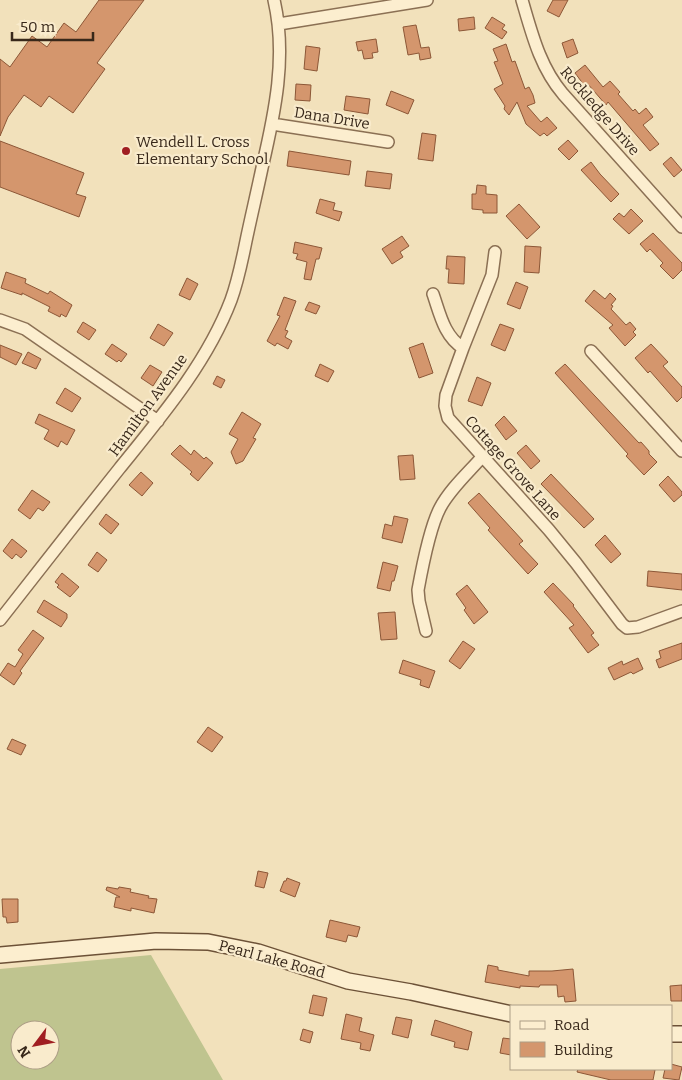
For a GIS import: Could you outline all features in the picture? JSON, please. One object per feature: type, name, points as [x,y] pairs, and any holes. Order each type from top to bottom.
[{"type":"main road","name":"Pearl Lake Road","points":[[0,955],[156,941],[208,942],[258,952],[348,981],[411,992],[510,1014]]},
{"type":"street","name":"Hamilton Avenue","points":[[0,620],[158,421],[193,373],[215,334],[231,300],[272,124],[277,92],[280,24],[274,0]]},
{"type":"street","points":[[280,24],[427,0]]},
{"type":"street","name":"Rockledge Drive","points":[[522,0],[537,48],[550,79],[682,227]]},
{"type":"street","name":"Dana Drive","points":[[272,124],[388,142]]},
{"type":"street","name":"Cottage Grove Lane","points":[[495,252],[492,275],[462,348],[446,395],[445,406],[448,418],[555,537],[618,620],[627,628],[638,627],[682,612]]},
{"type":"street","points":[[433,294],[447,333],[454,343],[462,348]]},
{"type":"street","points":[[0,320],[25,329],[158,421]]},
{"type":"street","points":[[591,351],[682,451]]},
{"type":"street","points":[[426,631],[418,590],[434,523],[440,508],[450,493],[482,457]]},
{"type":"green space","points":[[151,955],[223,1080],[0,1080],[0,969]]},
{"type":"building","points":[[99,0],[144,0],[97,63],[105,69],[73,113],[49,96],[41,107],[24,95],[8,117],[0,136],[0,59],[10,67],[32,36],[47,47],[64,23],[76,32]]},
{"type":"building","points":[[553,0],[568,0],[559,17],[547,11]]},
{"type":"building","points":[[474,17],[475,29],[459,31],[458,19]]},
{"type":"building","points":[[492,17],[505,25],[502,29],[507,32],[502,39],[485,28]]},
{"type":"building","points":[[416,25],[421,48],[429,47],[431,58],[420,60],[419,53],[408,55],[403,27]]},
{"type":"building","points":[[376,39],[378,52],[372,53],[373,58],[364,59],[362,50],[358,51],[356,42]]},
{"type":"building","points":[[573,39],[578,53],[567,58],[562,43]]},
{"type":"building","points":[[506,44],[512,62],[515,61],[525,89],[529,87],[533,95],[535,103],[527,106],[541,122],[547,117],[557,128],[547,136],[544,133],[540,136],[526,124],[517,102],[509,115],[494,89],[503,84],[494,62],[498,61],[493,49]]},
{"type":"building","points":[[306,46],[320,48],[317,71],[304,69]]},
{"type":"building","points":[[585,65],[603,87],[610,81],[620,92],[618,94],[633,111],[635,109],[639,114],[646,108],[653,117],[643,125],[659,144],[650,151],[608,102],[606,105],[587,83],[584,85],[575,73]]},
{"type":"building","points":[[296,84],[311,85],[310,101],[295,100]]},
{"type":"building","points":[[391,91],[414,100],[408,114],[386,105]]},
{"type":"building","points":[[346,96],[370,99],[368,114],[344,110]]},
{"type":"building","points":[[422,133],[436,135],[433,161],[418,159]]},
{"type":"building","points":[[568,140],[578,151],[569,160],[558,149]]},
{"type":"building","points":[[0,141],[84,173],[76,194],[86,197],[79,217],[0,187]]},
{"type":"building","points":[[289,151],[351,161],[349,175],[287,166]]},
{"type":"building","points":[[671,157],[682,170],[674,177],[663,164]]},
{"type":"building","points":[[591,162],[619,194],[611,202],[581,170]]},
{"type":"building","points":[[367,171],[392,174],[390,189],[365,186]]},
{"type":"building","points":[[477,185],[486,186],[486,194],[497,195],[497,213],[483,213],[483,210],[472,209],[472,194],[476,194]]},
{"type":"building","points":[[320,199],[335,203],[333,210],[342,212],[339,221],[316,213]]},
{"type":"building","points":[[519,204],[540,227],[527,239],[506,216]]},
{"type":"building","points":[[631,209],[643,221],[629,234],[613,219],[619,213],[624,217]]},
{"type":"building","points":[[653,233],[682,263],[682,270],[673,279],[660,266],[663,263],[650,249],[647,252],[640,244]]},
{"type":"building","points":[[402,236],[409,246],[400,252],[403,257],[392,264],[382,249]]},
{"type":"building","points":[[295,242],[322,248],[319,259],[316,259],[311,280],[304,279],[307,262],[296,259],[298,254],[293,253]]},
{"type":"building","points":[[525,246],[541,247],[539,273],[524,272]]},
{"type":"building","points":[[447,256],[465,257],[464,284],[448,283],[449,269],[446,269]]},
{"type":"building","points":[[6,272],[26,279],[25,283],[48,294],[50,291],[72,305],[66,317],[61,314],[60,317],[48,311],[50,307],[22,293],[22,295],[1,288]]},
{"type":"building","points":[[187,278],[198,284],[190,300],[179,295]]},
{"type":"building","points":[[516,282],[528,287],[520,309],[507,304]]},
{"type":"building","points":[[594,290],[605,299],[610,293],[616,299],[611,305],[613,306],[611,309],[626,325],[630,322],[636,329],[633,332],[636,335],[625,346],[609,328],[613,325],[585,301]]},
{"type":"building","points":[[284,297],[296,301],[285,330],[288,331],[285,337],[292,341],[288,349],[277,343],[275,346],[267,341],[280,316],[277,315]]},
{"type":"building","points":[[309,302],[320,306],[316,314],[305,310]]},
{"type":"building","points":[[83,322],[96,330],[89,340],[77,332]]},
{"type":"building","points":[[158,324],[173,333],[164,346],[150,338]]},
{"type":"building","points":[[500,324],[514,329],[505,351],[491,345]]},
{"type":"building","points":[[423,343],[433,373],[419,378],[409,348]]},
{"type":"building","points":[[112,344],[127,354],[121,362],[119,360],[117,362],[105,354]]},
{"type":"building","points":[[651,344],[668,362],[663,366],[682,387],[682,397],[677,402],[650,371],[648,373],[635,358]]},
{"type":"building","points":[[0,345],[22,354],[16,365],[0,357]]},
{"type":"building","points":[[28,352],[41,359],[36,369],[22,363]]},
{"type":"building","points":[[320,364],[334,371],[328,382],[315,376]]},
{"type":"building","points":[[565,364],[639,443],[641,442],[657,462],[644,475],[626,456],[628,454],[555,373]]},
{"type":"building","points":[[150,365],[162,372],[153,386],[141,378]]},
{"type":"building","points":[[217,376],[225,380],[221,388],[213,384]]},
{"type":"building","points":[[477,377],[491,383],[482,406],[468,401]]},
{"type":"building","points":[[65,388],[81,398],[72,412],[56,403]]},
{"type":"building","points":[[242,412],[261,424],[253,438],[256,439],[243,461],[236,464],[231,452],[238,439],[229,434]]},
{"type":"building","points":[[39,414],[75,430],[67,445],[61,441],[58,447],[44,439],[49,430],[35,423]]},
{"type":"building","points":[[504,416],[517,431],[506,440],[495,425]]},
{"type":"building","points":[[180,445],[191,455],[194,450],[204,459],[206,457],[213,463],[198,481],[190,474],[192,472],[171,454]]},
{"type":"building","points":[[526,445],[540,461],[531,469],[517,453]]},
{"type":"building","points":[[413,455],[415,479],[400,480],[398,456]]},
{"type":"building","points":[[141,472],[153,483],[142,496],[129,485]]},
{"type":"building","points":[[551,474],[594,519],[584,528],[541,484]]},
{"type":"building","points":[[668,476],[682,492],[682,495],[674,502],[659,485]]},
{"type":"building","points":[[32,490],[50,502],[43,511],[38,508],[30,519],[18,510]]},
{"type":"building","points":[[479,493],[523,541],[519,544],[538,564],[528,574],[488,530],[490,528],[468,503]]},
{"type":"building","points":[[106,514],[119,524],[111,534],[99,524]]},
{"type":"building","points":[[394,516],[408,519],[402,543],[382,538],[385,524],[392,526]]},
{"type":"building","points":[[605,535],[621,554],[611,563],[595,545]]},
{"type":"building","points":[[12,539],[27,551],[21,558],[16,554],[12,559],[3,551]]},
{"type":"building","points":[[97,552],[107,560],[98,572],[88,565]]},
{"type":"building","points":[[383,562],[398,566],[390,591],[377,588]]},
{"type":"building","points":[[648,571],[682,574],[682,590],[647,586]]},
{"type":"building","points":[[62,573],[79,587],[70,597],[57,587],[59,585],[55,582]]},
{"type":"building","points":[[553,583],[574,605],[594,633],[591,635],[599,645],[588,653],[569,628],[574,625],[544,592]]},
{"type":"building","points":[[467,585],[488,612],[474,624],[456,594]]},
{"type":"building","points":[[44,600],[67,614],[67,618],[61,627],[37,612]]},
{"type":"building","points":[[395,612],[397,639],[381,640],[378,613]]},
{"type":"building","points":[[33,630],[44,638],[20,671],[22,673],[14,685],[0,675],[8,663],[15,667],[23,654],[18,650]]},
{"type":"building","points":[[463,641],[475,649],[460,669],[449,661]]},
{"type":"building","points":[[682,643],[682,659],[659,668],[656,660],[661,658],[659,651]]},
{"type":"building","points":[[638,658],[643,669],[614,680],[608,668],[622,661],[623,665]]},
{"type":"building","points":[[403,660],[435,671],[429,688],[420,685],[421,680],[399,673]]},
{"type":"building","points":[[208,727],[223,737],[212,752],[197,742]]},
{"type":"building","points":[[12,739],[26,745],[21,755],[7,749]]},
{"type":"building","points":[[258,871],[268,873],[264,888],[255,886]]},
{"type":"building","points":[[287,878],[300,883],[295,897],[280,891]]},
{"type":"building","points":[[107,887],[131,889],[130,892],[157,899],[154,913],[131,908],[131,911],[114,907],[116,897],[120,897],[106,890]]},
{"type":"building","points":[[2,899],[18,899],[18,922],[7,923],[6,917],[3,917]]},
{"type":"building","points":[[330,920],[360,927],[357,937],[348,935],[346,942],[326,937]]},
{"type":"building","points":[[488,965],[498,967],[498,970],[529,976],[529,971],[573,969],[576,1001],[565,1002],[564,996],[558,997],[557,985],[540,985],[539,987],[520,986],[520,988],[485,982]]},
{"type":"building","points":[[682,985],[682,1001],[671,1001],[670,986]]},
{"type":"building","points":[[313,995],[327,998],[323,1016],[309,1013]]},
{"type":"building","points":[[346,1014],[362,1018],[359,1031],[374,1035],[370,1051],[360,1049],[361,1043],[341,1039]]},
{"type":"building","points":[[396,1017],[412,1020],[408,1038],[392,1034]]},
{"type":"building","points":[[435,1020],[472,1032],[468,1050],[454,1047],[455,1042],[431,1035]]},
{"type":"building","points":[[303,1029],[313,1032],[310,1043],[300,1040]]},
{"type":"building","points":[[503,1038],[510,1039],[510,1055],[500,1053]]},
{"type":"building","points":[[672,1064],[682,1067],[679,1080],[663,1078],[665,1070],[672,1070]]},
{"type":"building","points":[[578,1070],[655,1070],[653,1080],[611,1080],[577,1072]]},
{"type":"place","name":"Wendell L. Cross Elementary School","points":[[126,151]]}]
